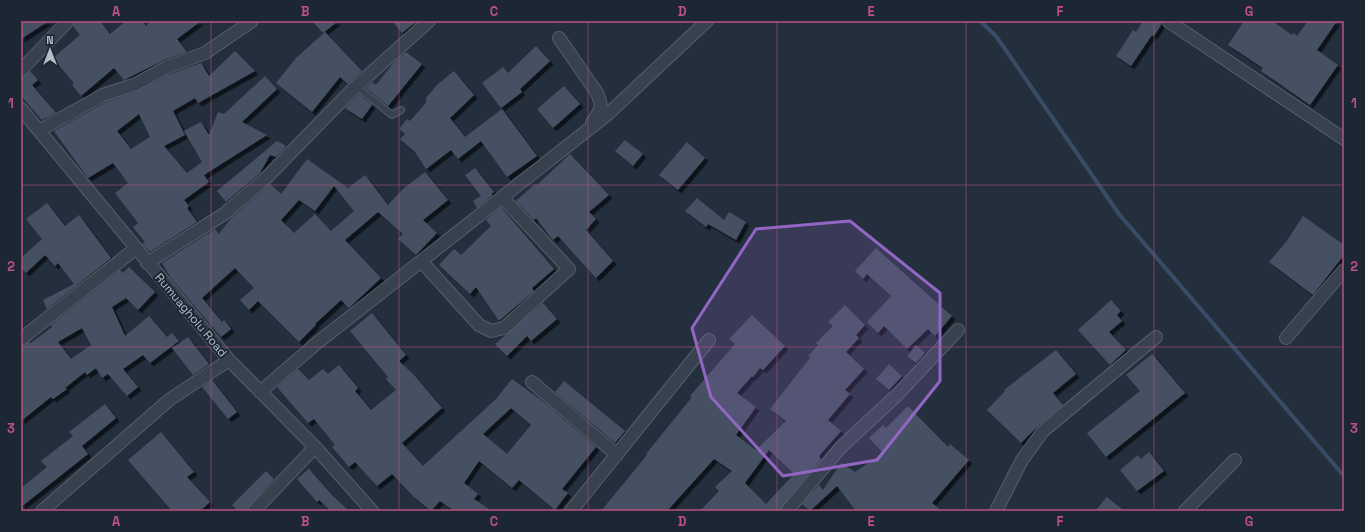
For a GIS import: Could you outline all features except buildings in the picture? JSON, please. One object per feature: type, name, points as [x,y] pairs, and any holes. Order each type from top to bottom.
[{"type":"street","points":[[21,70],[68,21]]},
{"type":"street","points":[[40,130],[103,95],[136,84],[167,67],[206,53],[252,21]]},
{"type":"street","points":[[147,263],[224,214],[267,177],[356,86],[429,21]]},
{"type":"street","points":[[260,392],[317,343],[422,262],[608,114],[707,21]]},
{"type":"street","points":[[1168,21],[1344,139]]},
{"type":"street","points":[[558,38],[597,93],[601,102],[601,108],[589,129]]},
{"type":"street","name":"Rumuagholu Road","points":[[21,109],[40,130],[147,263],[229,360],[315,447],[372,511]]},
{"type":"street","points":[[422,262],[479,325],[491,331],[504,328],[569,269],[502,197]]},
{"type":"street","points":[[21,339],[136,249]]},
{"type":"street","points":[[1286,338],[1344,270]]},
{"type":"street","points":[[787,511],[841,447],[897,395],[958,330]]},
{"type":"street","points":[[996,511],[1022,460],[1043,431],[1156,337]]},
{"type":"street","points":[[572,511],[709,340]]},
{"type":"street","points":[[42,511],[169,400],[229,360]]},
{"type":"street","points":[[532,382],[616,456]]},
{"type":"street","points":[[254,511],[315,447]]},
{"type":"street","points":[[1186,511],[1235,460]]},
{"type":"lane","points":[[356,86],[392,115],[400,110]]},
{"type":"highlighted area","points":[[850,221],[940,293],[940,381],[877,460],[783,476],[711,397],[692,328],[756,229]]},
{"type":"waterway","points":[[980,21],[996,36],[1119,214],[1344,476]]}]
